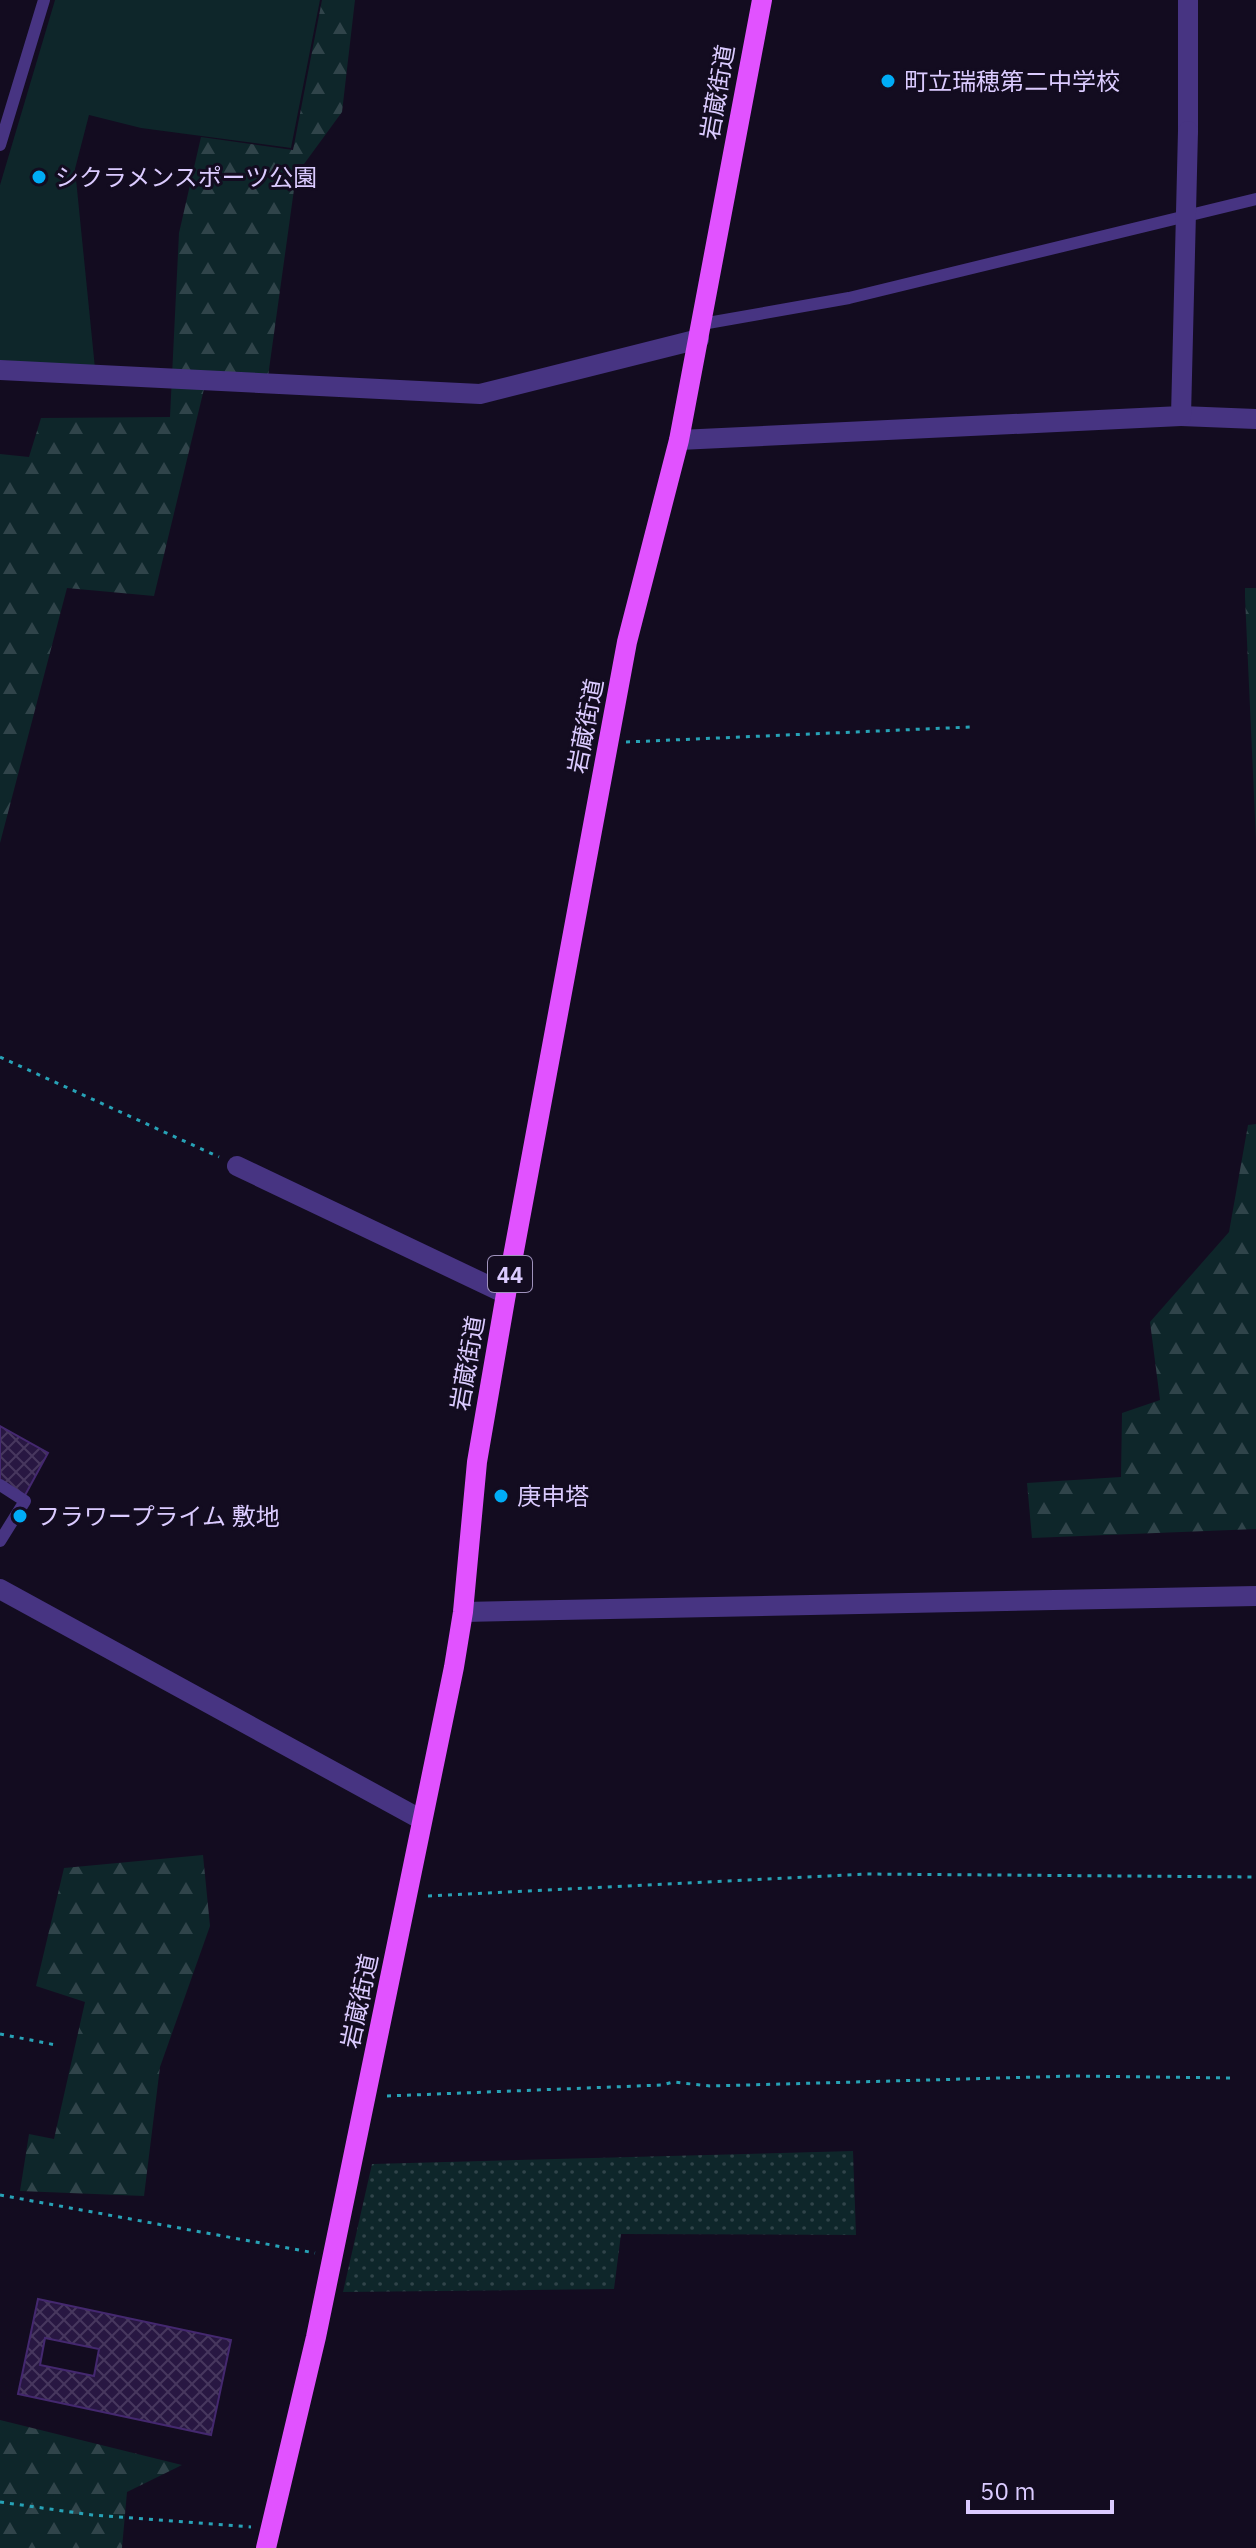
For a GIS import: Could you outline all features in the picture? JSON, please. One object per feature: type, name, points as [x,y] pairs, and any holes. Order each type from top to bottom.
[{"type":"main road","name":"岩蔵街道","points":[[268,2538],[333,2257],[463,1612],[477,1462],[506,1294],[630,631],[679,440],[762,0]]},
{"type":"street","points":[[1181,416],[1187,217],[1188,0]]},
{"type":"street","points":[[0,370],[480,394],[701,332]]},
{"type":"street","points":[[679,440],[1181,416],[1256,419]]},
{"type":"street","points":[[237,1166],[506,1294]]},
{"type":"street","points":[[0,1589],[422,1820]]},
{"type":"street","points":[[463,1612],[1256,1596]]},
{"type":"lane","points":[[0,145],[44,0]]},
{"type":"lane","points":[[701,332],[1256,199]]},
{"type":"lane","points":[[0,1485],[25,1501],[0,1541]]},
{"type":"path","points":[[609,743],[970,727]]},
{"type":"path","points":[[0,1057],[237,1166]]},
{"type":"path","points":[[406,1897],[865,1874],[1256,1877]]},
{"type":"path","points":[[0,2034],[56,2045]]},
{"type":"path","points":[[366,2096],[662,2085],[673,2082],[710,2086],[1073,2076],[1234,2078]]},
{"type":"path","points":[[0,2195],[333,2257]]},
{"type":"path","points":[[0,2502],[268,2538]]},
{"type":"green space","name":"シクラメンスポーツ公園","points":[[55,0],[320,0],[291,148],[141,128],[89,115],[75,169],[95,368],[0,360],[0,185]]},
{"type":"green space","points":[[322,0],[355,0],[342,112],[296,175],[266,391],[204,389],[154,596],[67,588],[0,843],[0,454],[29,457],[41,418],[170,417],[179,233],[201,137],[293,150]]},
{"type":"green space","points":[[1245,588],[1256,588],[1256,840],[1245,597]]},
{"type":"green space","points":[[1256,1124],[1256,1529],[1032,1538],[1027,1483],[1121,1477],[1122,1413],[1160,1400],[1150,1322],[1229,1232],[1248,1125]]},
{"type":"green space","points":[[203,1855],[210,1926],[160,2067],[144,2196],[20,2191],[29,2134],[54,2139],[85,2002],[36,1986],[64,1868]]},
{"type":"green space","points":[[853,2151],[856,2235],[621,2234],[614,2289],[343,2292],[372,2164]]},
{"type":"green space","points":[[0,2420],[182,2465],[127,2492],[122,2548],[0,2548]]},
{"type":"building","points":[[0,1426],[48,1453],[24,1497],[0,1483]]},
{"type":"building","points":[[38,2299],[231,2340],[211,2435],[18,2394]],"holes":[[[45,2338],[99,2349],[94,2376],[40,2365]]]},
{"type":"place","name":"町立瑞穂第二中学校","points":[[888,81]]},
{"type":"place","name":"シクラメンスポーツ公園","points":[[39,177]]},
{"type":"place","name":"庚申塔","points":[[501,1496]]},
{"type":"place","name":"フラワープライム 敷地","points":[[20,1516]]}]
